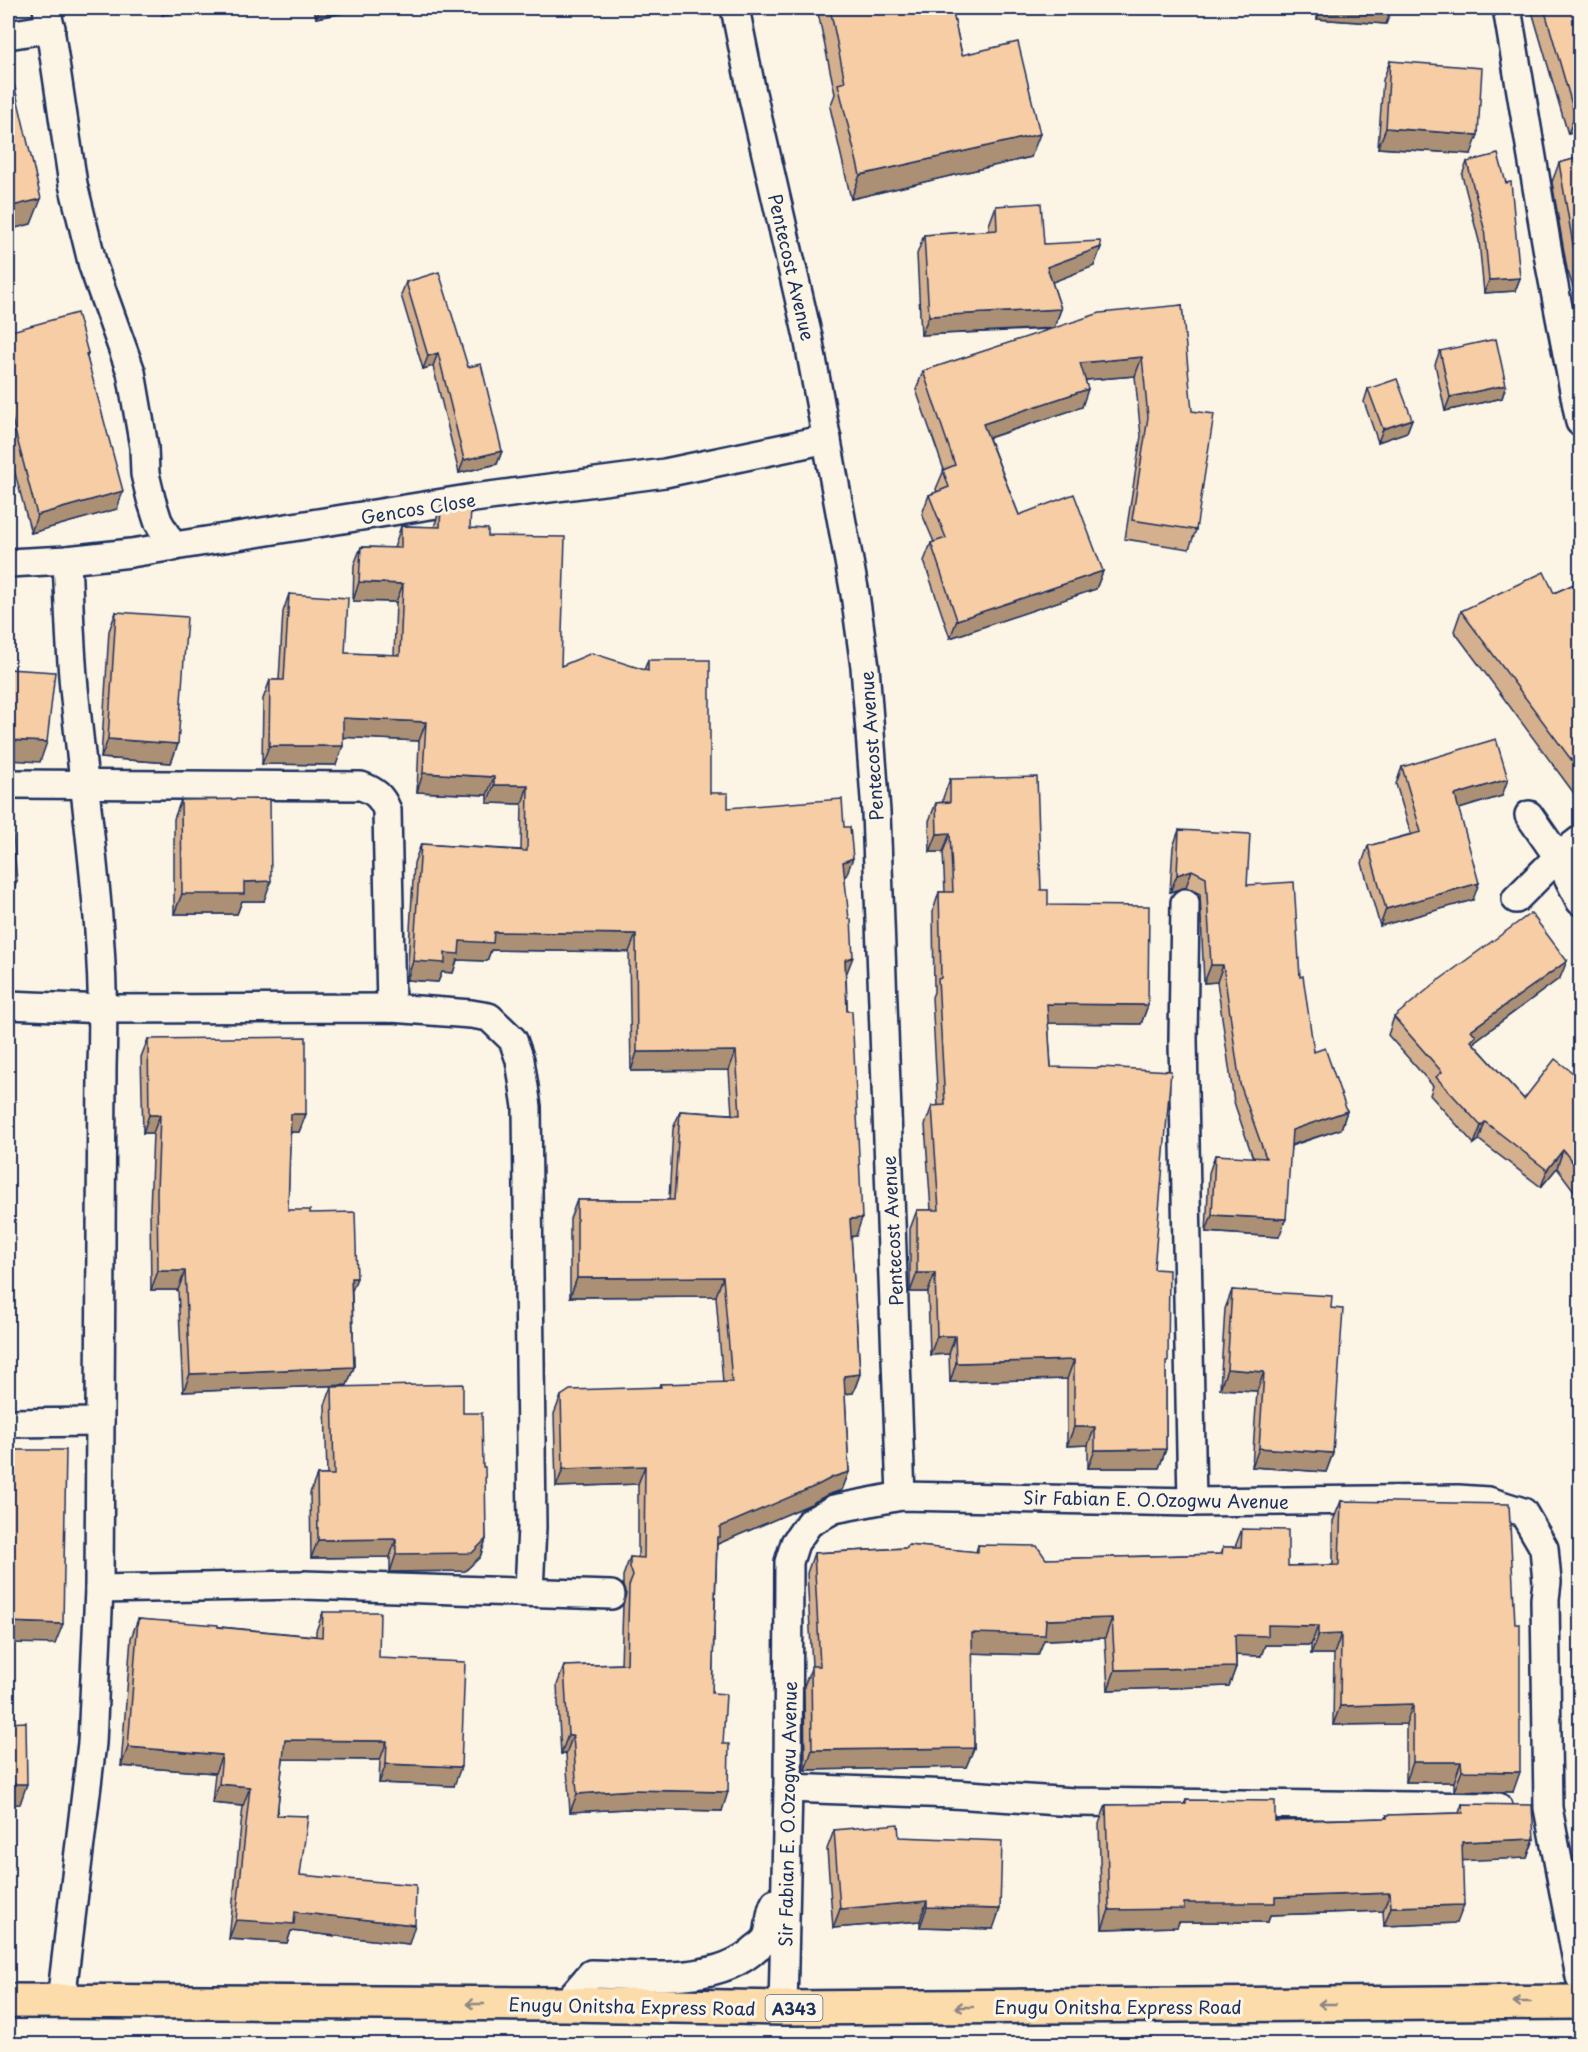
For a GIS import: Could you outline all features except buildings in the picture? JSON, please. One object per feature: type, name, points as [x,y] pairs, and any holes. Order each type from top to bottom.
[{"type":"highway","name":"Enugu Onitsha Express Road","points":[[8,2001],[565,2004],[783,2008],[1581,2002]]},
{"type":"street","name":"Pentecost Avenue","points":[[735,8],[752,93],[808,337],[855,594],[865,667],[876,812],[901,1496]]},
{"type":"street","points":[[1507,8],[1550,265],[1581,422]]},
{"type":"street","points":[[8,35],[49,18],[73,184],[93,266],[131,372],[144,447],[145,474],[158,521],[173,547]]},
{"type":"street","name":"Gencos Close","points":[[8,563],[66,560],[173,547],[474,498],[665,472],[827,439]]},
{"type":"street","points":[[61,2001],[92,1743],[99,1589],[104,1009],[74,685],[66,560]]},
{"type":"street","points":[[8,784],[361,786],[375,791],[382,798],[387,810],[391,1008]]},
{"type":"street","points":[[1529,815],[1558,857],[1581,901]]},
{"type":"street","points":[[1516,899],[1558,857],[1581,840]]},
{"type":"street","points":[[1185,903],[1183,1040],[1192,1502]]},
{"type":"street","points":[[8,1005],[104,1009],[391,1008],[489,1017],[513,1040],[520,1060],[527,1107],[532,1527],[529,1591]]},
{"type":"street","points":[[8,1423],[100,1422]]},
{"type":"street","name":"Sir Fabian E. O.Ozogwu Avenue","points":[[783,2008],[788,1788],[789,1562],[795,1543],[809,1523],[834,1509],[901,1496],[1192,1502],[1458,1499],[1488,1501],[1523,1512],[1544,1548],[1547,1582],[1545,1599],[1548,1808],[1581,1977]]},
{"type":"street","points":[[99,1589],[304,1585],[611,1595]]},
{"type":"street","points":[[788,1788],[953,1794],[1074,1802],[1548,1808]]},
{"type":"street","points":[[565,2004],[591,1974],[678,1976],[722,1968],[750,1954],[767,1938],[771,1911],[786,1884]]}]
